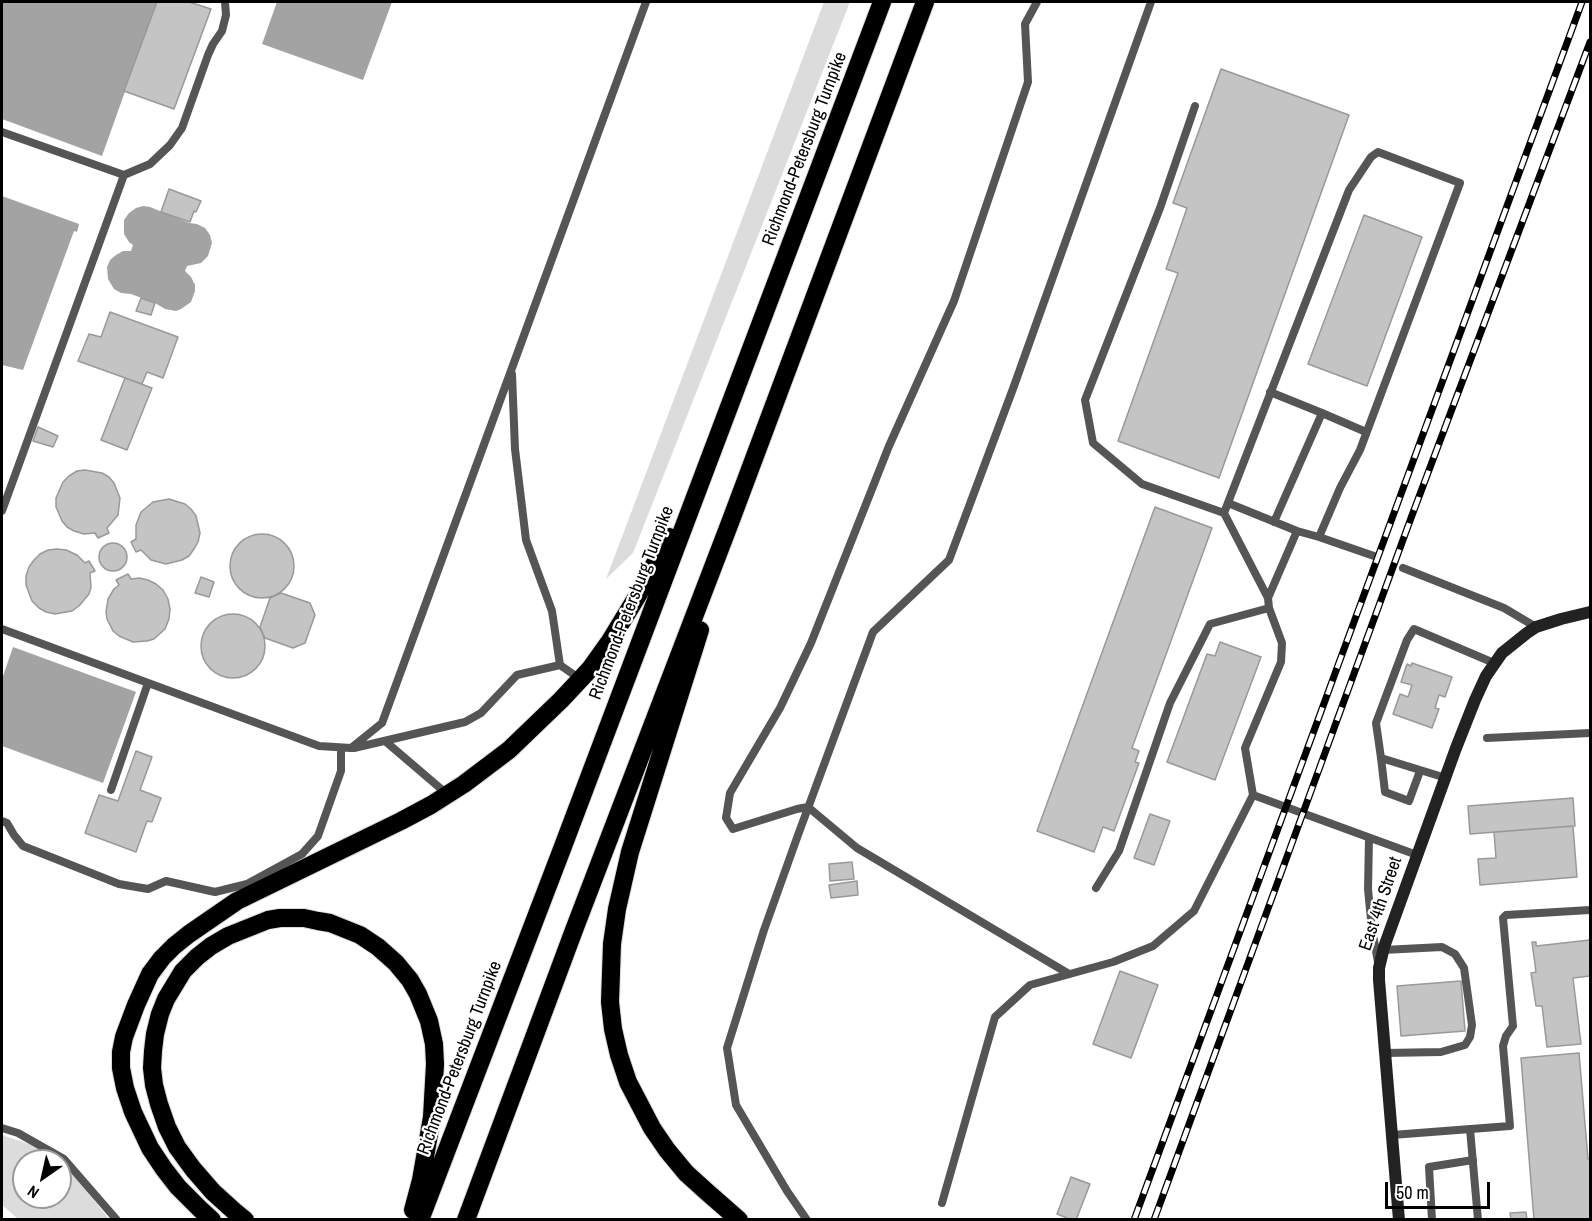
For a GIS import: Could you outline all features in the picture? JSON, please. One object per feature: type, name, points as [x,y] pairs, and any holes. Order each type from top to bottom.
[{"type":"highway","name":"Richmond-Petersburg Turnpike","points":[[420,1220],[882,2]]},
{"type":"highway","points":[[466,1220],[925,2]]},
{"type":"highway","points":[[212,1220],[178,1187],[150,1148],[133,1112],[125,1088],[121,1068],[124,1037],[135,1005],[150,974],[174,946],[237,901],[401,821],[447,794],[509,750],[539,722],[590,669],[610,641],[668,540],[718,435]]},
{"type":"highway","points":[[731,520],[692,660],[630,852],[617,909],[612,944],[610,1002],[619,1055],[628,1082],[652,1128],[686,1173],[739,1220]]},
{"type":"highway","points":[[245,1220],[213,1192],[177,1147],[167,1126],[154,1085],[152,1068],[155,1034],[166,999],[183,971],[197,957],[211,946],[242,929],[268,920],[293,918],[330,923],[360,935],[378,947],[410,980],[425,1010],[434,1044],[434,1092],[427,1150],[411,1220]]},
{"type":"street","points":[[1498,658],[1519,638],[1536,627],[1561,618],[1590,612]]},
{"type":"street","name":"East 4th Street","points":[[1399,1220],[1379,968],[1417,855],[1474,700],[1498,658]]},
{"type":"lane","points":[[2,132],[124,176],[150,164],[170,145],[182,128],[208,55],[222,31],[226,15],[225,2]]},
{"type":"lane","points":[[351,748],[382,723],[646,2]]},
{"type":"lane","points":[[808,807],[734,829],[726,818],[730,792],[780,708],[811,643],[889,446],[954,301],[1028,82],[1025,24],[1036,2]]},
{"type":"lane","points":[[807,1220],[736,1105],[727,1048],[764,930],[873,632],[949,560],[1014,386],[1150,2]]},
{"type":"lane","points":[[942,1203],[995,1017],[1030,985],[1113,962],[1153,946],[1194,912],[1253,795],[1245,748],[1281,663],[1282,643],[1269,608],[1268,598],[1224,513],[1142,484],[1093,443],[1085,400],[1160,208],[1195,106]]},
{"type":"lane","points":[[1224,513],[1349,190],[1371,156],[1378,152],[1460,183],[1360,450],[1340,488],[1319,537]]},
{"type":"lane","points":[[2,511],[124,176]]},
{"type":"lane","points":[[512,370],[515,449],[526,540],[552,611],[560,665],[580,679]]},
{"type":"lane","points":[[1270,392],[1366,432]]},
{"type":"lane","points":[[1274,522],[1322,413]]},
{"type":"lane","points":[[1228,503],[1297,531],[1374,556]]},
{"type":"lane","points":[[1268,598],[1297,531]]},
{"type":"lane","points":[[1403,568],[1504,608],[1536,627]]},
{"type":"lane","points":[[1096,888],[1119,851],[1170,703],[1210,624],[1269,608]]},
{"type":"lane","points":[[2,629],[319,746],[341,748],[385,741],[465,722],[480,713],[517,675],[560,665]]},
{"type":"lane","points":[[1420,771],[1409,801],[1385,792],[1376,723],[1407,640],[1414,629],[1498,658]]},
{"type":"lane","points":[[111,790],[148,683]]},
{"type":"lane","points":[[1487,738],[1590,733]]},
{"type":"lane","points":[[385,741],[447,794]]},
{"type":"lane","points":[[2,820],[7,823],[22,846],[119,884],[148,889],[166,881],[215,892],[247,884],[302,854],[318,836],[341,771],[341,748]]},
{"type":"lane","points":[[1381,758],[1446,778]]},
{"type":"lane","points":[[1253,795],[1417,855]]},
{"type":"lane","points":[[808,807],[857,848],[1069,974]]},
{"type":"lane","points":[[1369,838],[1368,889],[1379,968]]},
{"type":"lane","points":[[1392,1135],[1510,1126],[1503,1046],[1513,1026],[1503,918],[1504,916],[1590,910]]},
{"type":"lane","points":[[1383,951],[1442,948],[1455,954],[1464,968],[1472,1024],[1470,1037],[1465,1045],[1441,1052],[1385,1053]]},
{"type":"lane","points":[[2,1128],[18,1133],[64,1159],[117,1220]]},
{"type":"lane","points":[[1470,1129],[1478,1220]]},
{"type":"lane","points":[[1432,1220],[1429,1167],[1473,1160]]},
{"type":"shaded area","points":[[2,2],[157,2],[102,156],[2,119]]},
{"type":"shaded area","points":[[277,2],[392,2],[363,80],[262,44]]},
{"type":"shaded area","points":[[824,2],[850,2],[633,553],[606,579]]},
{"type":"shaded area","points":[[2,196],[79,224],[77,232],[74,231],[23,370],[2,365]]},
{"type":"shaded area","points":[[143,206],[197,224],[205,228],[210,235],[212,243],[208,256],[201,263],[187,266],[185,271],[195,285],[191,302],[176,311],[165,309],[131,294],[121,293],[114,289],[108,279],[107,267],[110,260],[123,251],[131,251],[133,245],[124,234],[124,220],[129,213]]},
{"type":"shaded area","points":[[13,647],[136,692],[103,783],[2,746],[2,679]]},
{"type":"shaded area","points":[[2,1135],[42,1149],[12,1149],[12,1209],[72,1209],[72,1173],[109,1219],[18,1219],[2,1205]]},
{"type":"building","points":[[157,2],[189,2],[211,9],[174,109],[124,91]]},
{"type":"building","points":[[1221,69],[1349,115],[1219,478],[1118,441],[1178,273],[1166,269],[1187,208],[1173,203]]},
{"type":"building","points":[[169,189],[201,201],[190,222],[161,212]]},
{"type":"building","points":[[1364,215],[1422,237],[1367,386],[1308,364]]},
{"type":"building","points":[[141,298],[155,303],[151,315],[136,311]]},
{"type":"building","points":[[110,312],[178,337],[163,378],[147,372],[142,384],[78,361],[89,334],[101,337]]},
{"type":"building","points":[[125,378],[152,388],[127,450],[101,440]]},
{"type":"building","points":[[38,427],[58,436],[53,447],[33,441]]},
{"type":"building","points":[[77,471],[102,473],[109,477],[120,498],[118,515],[107,528],[109,533],[98,538],[95,533],[84,534],[67,527],[56,507],[56,498],[63,482]]},
{"type":"building","points":[[169,499],[185,504],[191,509],[196,516],[200,533],[198,542],[189,556],[166,564],[151,560],[141,550],[136,552],[131,542],[136,539],[136,525],[141,512],[153,502]]},
{"type":"building","points":[[1155,507],[1212,528],[1132,748],[1139,751],[1135,762],[1139,763],[1114,831],[1103,827],[1094,852],[1037,831]]},
{"type":"building","points":[[256,534],[268,534],[285,543],[292,554],[294,566],[292,578],[285,589],[268,598],[256,598],[244,593],[235,584],[230,572],[230,560],[235,548],[244,539]]},
{"type":"building","points":[[113,543],[123,547],[127,557],[123,567],[113,571],[103,567],[99,557],[103,547]]},
{"type":"building","points":[[57,549],[77,555],[85,563],[89,561],[95,571],[90,573],[89,594],[79,606],[72,611],[55,614],[46,612],[32,601],[26,585],[26,576],[29,567],[40,554]]},
{"type":"building","points":[[128,574],[131,579],[139,578],[156,584],[168,599],[169,619],[165,629],[154,639],[133,642],[113,631],[107,619],[108,599],[119,585],[116,580]]},
{"type":"building","points":[[201,577],[214,582],[209,597],[195,593]]},
{"type":"building","points":[[281,593],[310,603],[315,615],[305,643],[293,648],[265,638],[260,627],[270,598]]},
{"type":"building","points":[[227,614],[239,614],[256,623],[263,634],[265,646],[263,658],[256,669],[239,678],[227,678],[215,673],[206,664],[201,652],[201,640],[206,628],[215,619]]},
{"type":"building","points":[[1220,642],[1261,657],[1215,780],[1167,762],[1207,654],[1215,656]]},
{"type":"building","points":[[1412,663],[1452,677],[1445,697],[1439,695],[1435,708],[1439,709],[1432,728],[1393,714],[1400,694],[1408,697],[1412,685],[1401,682],[1407,664],[1411,666]]},
{"type":"building","points":[[136,751],[152,757],[140,790],[161,798],[152,822],[147,821],[136,852],[85,833],[99,795],[118,801]]},
{"type":"building","points":[[1573,798],[1575,826],[1470,834],[1468,806]]},
{"type":"building","points":[[1150,814],[1170,821],[1154,865],[1134,858]]},
{"type":"building","points":[[1573,826],[1577,877],[1480,885],[1478,859],[1496,858],[1494,832]]},
{"type":"building","points":[[852,862],[854,879],[830,881],[829,864]]},
{"type":"building","points":[[857,881],[858,895],[831,898],[829,885]]},
{"type":"building","points":[[1590,940],[1590,976],[1573,978],[1581,1044],[1547,1047],[1542,1006],[1536,1006],[1531,973],[1536,972],[1532,942],[1536,942],[1536,946]]},
{"type":"building","points":[[1120,971],[1158,985],[1131,1058],[1093,1044]]},
{"type":"building","points":[[1461,981],[1465,1031],[1401,1036],[1397,986]]},
{"type":"building","points":[[1579,1053],[1588,1159],[1590,1158],[1590,1220],[1534,1220],[1521,1058]]},
{"type":"building","points":[[1071,1177],[1090,1184],[1076,1220],[1057,1214]]},
{"type":"building","points":[[1526,1212],[1527,1220],[1511,1220],[1510,1213]]},
{"type":"railway","points":[[1134,1220],[1582,2]]},
{"type":"railway","points":[[1154,1220],[1411,518],[1590,42]]}]
